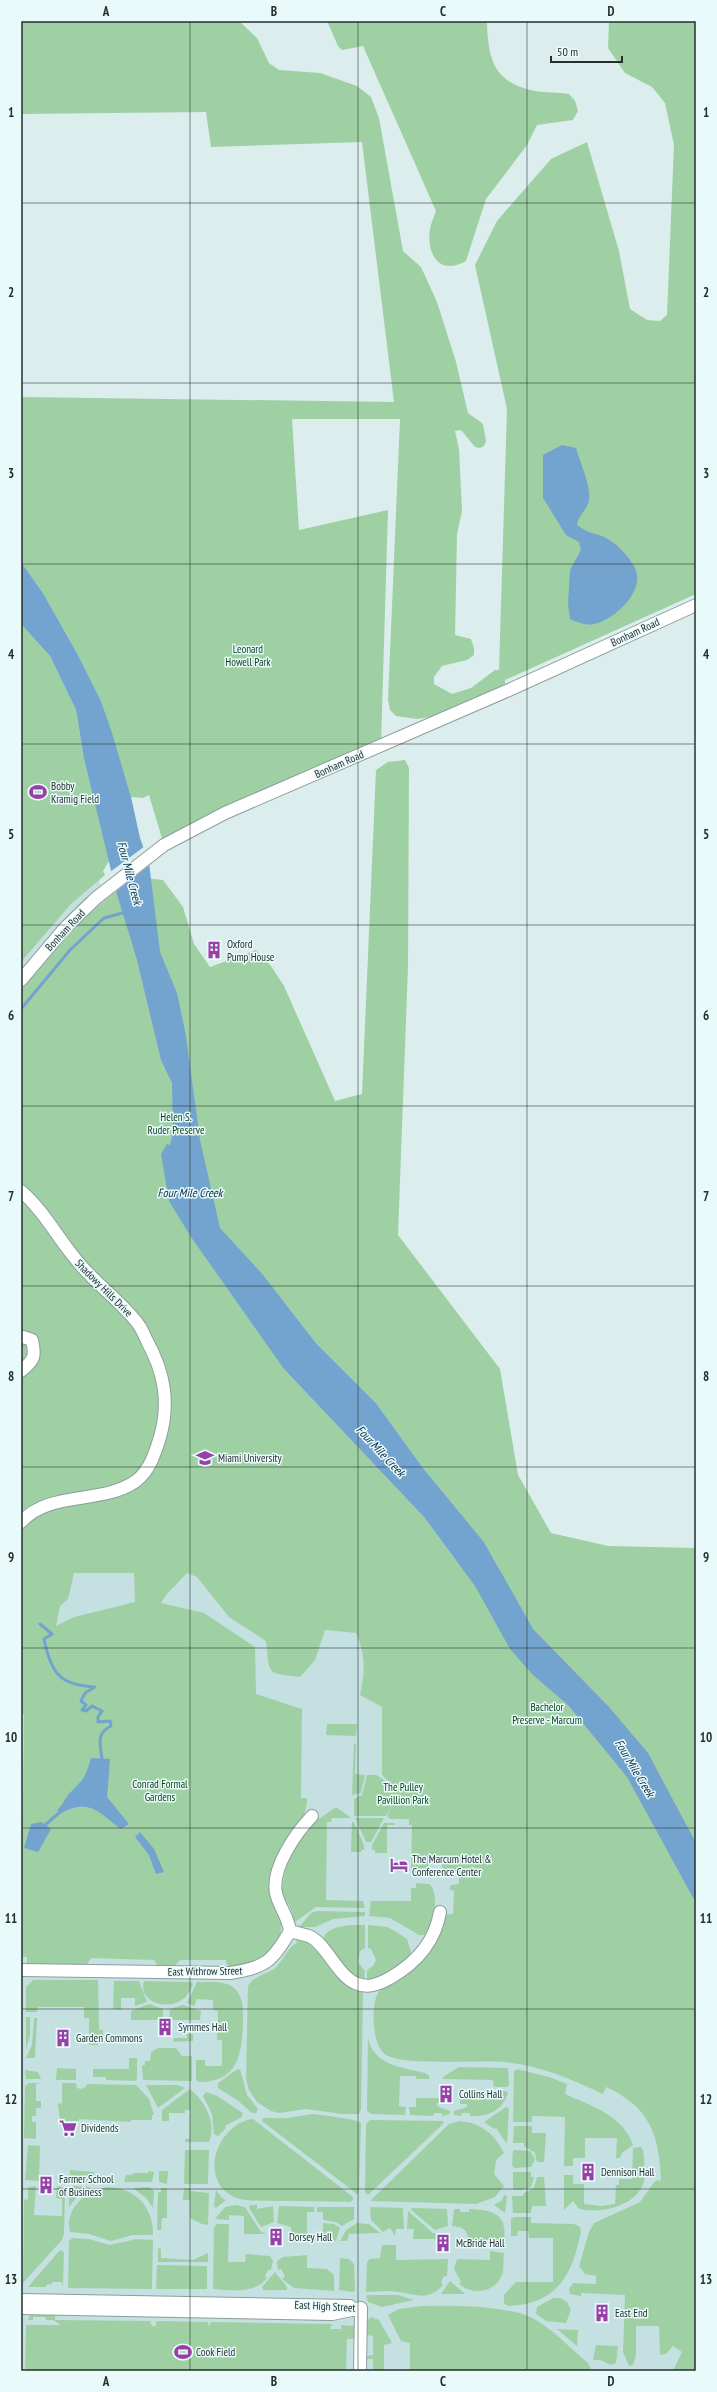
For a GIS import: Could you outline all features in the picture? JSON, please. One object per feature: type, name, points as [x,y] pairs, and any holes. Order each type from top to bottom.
[{"type":"street","name":"Bonham Road","points":[[21,980],[65,928],[108,888],[164,845],[225,813],[509,690],[696,604]]},
{"type":"street","name":"Shadowy Hills Drive","points":[[21,1191],[59,1234],[73,1257],[94,1281],[137,1321],[156,1361],[166,1393],[163,1427],[155,1454],[146,1470],[136,1480],[119,1491],[50,1504],[21,1522]]},
{"type":"street","points":[[21,1338],[23,1337],[32,1340],[35,1353],[30,1363],[21,1371]]},
{"type":"street","points":[[312,1816],[293,1838],[280,1869],[276,1884],[278,1899],[286,1912],[290,1931],[311,1937],[348,1979],[366,1986],[378,1984],[407,1968],[426,1947],[438,1923],[440,1912]]},
{"type":"street","name":"East Withrow Street","points":[[21,1970],[230,1973],[252,1970],[270,1960],[281,1947],[290,1931]]},
{"type":"street","name":"East High Street","points":[[21,2300],[342,2305],[361,2308]]},
{"type":"street","name":"East High Street","points":[[21,2308],[332,2314],[361,2308]]},
{"type":"street","points":[[360,2371],[361,2308]]},
{"type":"shaded area","name":"Miami University","points":[[21,651],[103,892],[172,1028],[192,1192],[619,1740],[696,2371],[21,2371]]},
{"type":"green space","name":"Leonard Howell Park","points":[[21,21],[239,21],[257,38],[269,63],[279,70],[320,73],[357,86],[371,97],[379,118],[403,251],[421,267],[437,302],[456,362],[468,413],[483,424],[486,441],[484,446],[480,448],[475,447],[461,430],[455,431],[459,449],[462,511],[457,534],[455,635],[471,639],[474,648],[474,655],[467,660],[442,666],[434,677],[434,684],[452,694],[471,688],[495,670],[499,670],[507,409],[475,265],[497,221],[551,159],[587,142],[619,251],[630,309],[647,320],[660,321],[667,315],[674,145],[665,103],[652,87],[625,73],[608,48],[609,21],[696,21],[696,594],[505,680],[505,684],[437,716],[417,719],[396,716],[390,710],[388,700],[400,419],[292,419],[299,530],[388,510],[381,744],[164,845],[149,795],[143,798],[131,797],[101,701],[78,655],[43,593],[21,562],[21,397],[394,402],[362,142],[211,147],[206,112],[21,114]]},
{"type":"green space","points":[[327,21],[487,21],[489,46],[492,57],[496,67],[502,75],[510,82],[521,87],[539,92],[569,94],[575,101],[578,111],[573,120],[537,125],[527,145],[486,199],[466,261],[457,265],[449,266],[442,264],[433,255],[429,238],[430,229],[436,211],[363,46],[342,50],[338,46]]},
{"type":"green space","points":[[21,624],[50,656],[76,710],[84,759],[109,861],[103,871],[105,875],[71,904],[21,962]]},
{"type":"green space","points":[[405,760],[409,768],[408,966],[398,1235],[500,1369],[518,1475],[551,1533],[608,1546],[696,1548],[696,2371],[673,2371],[682,2352],[673,2346],[666,2354],[660,2355],[659,2326],[636,2326],[636,2355],[633,2365],[629,2366],[623,2352],[625,2295],[581,2293],[581,2296],[570,2294],[569,2289],[573,2283],[596,2284],[596,2276],[585,2274],[579,2266],[589,2232],[594,2223],[640,2202],[655,2181],[661,2180],[658,2149],[649,2124],[642,2113],[621,2095],[606,2087],[603,2094],[542,2069],[503,2062],[424,2062],[408,2060],[386,2055],[378,2044],[374,2026],[374,2009],[377,1995],[380,1990],[390,1982],[418,1965],[428,1954],[440,1928],[444,1915],[453,1914],[454,1891],[449,1889],[451,1885],[459,1884],[459,1872],[443,1871],[441,1862],[428,1862],[429,1873],[411,1873],[412,1825],[409,1825],[409,1819],[390,1819],[387,1816],[393,1805],[386,1816],[354,1816],[354,1799],[362,1795],[367,1775],[377,1775],[389,1784],[390,1783],[382,1775],[382,1707],[360,1695],[364,1664],[362,1649],[356,1633],[325,1630],[315,1660],[300,1677],[280,1674],[275,1673],[269,1666],[266,1641],[229,1617],[197,1577],[187,1573],[166,1595],[161,1603],[204,1613],[255,1647],[256,1694],[302,1709],[301,1798],[307,1798],[306,1807],[300,1825],[276,1867],[282,1920],[281,1932],[277,1943],[271,1952],[262,1959],[248,1964],[232,1967],[227,1965],[226,1960],[180,1960],[174,1967],[158,1966],[154,1960],[91,1958],[86,1966],[30,1965],[27,1963],[27,1957],[23,1957],[21,1951],[24,1715],[21,1711],[21,987],[64,935],[116,891],[144,878],[163,880],[183,907],[194,944],[210,967],[256,950],[271,966],[284,986],[335,1101],[362,1094],[376,770],[388,762]],"holes":[[[284,1302],[316,1343],[376,1403],[423,1468],[484,1542],[497,1565],[460,1566],[424,1517],[284,1369]],[[74,1573],[134,1573],[135,1602],[74,1617],[56,1626],[60,1606],[68,1599]]]},
{"type":"green space","points":[[86,897],[88,898],[21,973],[21,969],[62,921]]},
{"type":"green space","points":[[327,1724],[357,1724],[356,1736],[326,1735]]},
{"type":"green space","points":[[354,1743],[356,1744],[355,1774],[365,1775],[361,1793],[352,1795]]},
{"type":"green space","points":[[336,1807],[351,1818],[332,1818],[331,1822],[327,1822],[326,1900],[363,1901],[365,1908],[316,1907],[295,1922],[290,1907],[281,1892],[288,1858],[310,1825]]},
{"type":"green space","points":[[355,1818],[384,1818],[371,1842],[366,1842]]},
{"type":"green space","points":[[352,1822],[354,1822],[364,1845],[364,1850],[361,1850],[361,1852],[351,1852]]},
{"type":"green space","points":[[384,1823],[395,1823],[395,1825],[387,1825],[387,1853],[375,1853],[375,1850],[372,1850],[372,1845]]},
{"type":"green space","points":[[416,1883],[429,1884],[434,1894],[435,1909],[429,1931],[426,1935],[419,1935],[390,1918],[369,1916],[371,1901],[411,1901],[411,1888],[416,1888]]},
{"type":"green space","points":[[317,1911],[365,1912],[365,1916],[333,1919],[315,1927],[299,1927],[311,1913]]},
{"type":"green space","points":[[365,1925],[365,1948],[360,1951],[358,1962],[365,1971],[364,1982],[350,1974],[323,1939],[330,1930],[341,1926]]},
{"type":"green space","points":[[368,1925],[387,1927],[395,1931],[407,1939],[411,1952],[408,1960],[374,1981],[367,1982],[367,1970],[373,1966],[376,1960],[371,1949],[368,1948]]},
{"type":"green space","points":[[301,1939],[309,1943],[346,1983],[363,1991],[361,2109],[359,2114],[342,2114],[306,2109],[279,2113],[271,2111],[257,2102],[249,2090],[246,2079],[248,1986],[256,1978],[274,1969],[290,1948],[297,1943],[296,1940]]},
{"type":"green space","points":[[33,1980],[98,1980],[99,2030],[103,2030],[103,2035],[98,2035],[98,2045],[89,2045],[89,2018],[84,2018],[84,2007],[38,2007],[37,2012],[26,2012],[26,1987]]},
{"type":"green space","points":[[114,1981],[139,1981],[147,2002],[135,2006],[135,1998],[121,1998],[121,2010],[113,2009]]},
{"type":"green space","points":[[144,1981],[191,1982],[193,1984],[188,1994],[180,2001],[171,2004],[162,2004],[153,2002],[147,1997],[143,1990]]},
{"type":"green space","points":[[197,1982],[220,1982],[233,1987],[241,1999],[243,2009],[242,2042],[237,2060],[228,2074],[220,2078],[204,2082],[199,2082],[196,2080],[196,2060],[205,2060],[205,2066],[222,2066],[222,2040],[217,2040],[218,2011],[213,2010],[213,2000],[196,1999],[195,2006],[187,2003]]},
{"type":"green space","points":[[149,2004],[163,2009],[163,2020],[131,2020],[131,2011]]},
{"type":"green space","points":[[183,2005],[201,2011],[200,2020],[169,2020],[170,2009]]},
{"type":"green space","points":[[26,2017],[30,2017],[30,2035],[26,2050]]},
{"type":"green space","points":[[34,2018],[37,2018],[35,2058],[26,2058],[32,2045]]},
{"type":"green space","points":[[187,2034],[193,2034],[193,2041],[173,2042],[174,2038],[187,2038]]},
{"type":"green space","points":[[368,2038],[371,2047],[383,2060],[398,2067],[425,2073],[429,2076],[429,2079],[416,2079],[416,2076],[400,2076],[399,2106],[406,2107],[405,2115],[371,2114],[367,2111]]},
{"type":"green space","points":[[158,2048],[176,2048],[182,2056],[192,2056],[192,2081],[143,2080],[142,2065],[145,2065],[145,2061],[150,2061],[151,2052]]},
{"type":"green space","points":[[129,2058],[137,2058],[137,2079],[135,2081],[106,2080],[106,2077],[93,2077],[93,2069],[129,2069]]},
{"type":"green space","points":[[459,2067],[508,2068],[509,2085],[507,2087],[494,2087],[493,2080],[443,2079],[443,2077]]},
{"type":"green space","points":[[57,2068],[76,2069],[76,2080],[56,2080]]},
{"type":"green space","points":[[240,2069],[247,2095],[258,2109],[256,2113],[252,2113],[237,2100],[218,2088],[218,2083],[236,2070]]},
{"type":"green space","points":[[517,2069],[549,2077],[567,2084],[565,2094],[605,2113],[614,2119],[622,2126],[633,2145],[622,2153],[620,2158],[616,2158],[617,2138],[585,2138],[585,2158],[573,2158],[573,2166],[564,2166],[565,2117],[532,2116],[532,2122],[513,2122],[514,2071]]},
{"type":"green space","points":[[25,2070],[38,2072],[41,2079],[26,2079]]},
{"type":"green space","points":[[29,2083],[42,2083],[36,2084],[36,2101],[41,2101],[41,2108],[36,2108],[36,2116],[32,2116],[32,2122],[36,2122],[36,2139],[24,2138],[25,2086]]},
{"type":"green space","points":[[62,2083],[76,2083],[77,2088],[81,2089],[86,2087],[87,2084],[136,2085],[149,2099],[154,2115],[152,2115],[152,2120],[131,2120],[131,2122],[79,2119],[79,2121],[60,2121],[58,2104],[62,2103]]},
{"type":"green space","points":[[146,2085],[177,2085],[185,2088],[158,2108]]},
{"type":"green space","points":[[190,2089],[205,2106],[208,2113],[212,2127],[209,2142],[185,2142],[185,2139],[190,2139],[190,2110],[185,2110],[185,2113],[169,2113],[169,2121],[162,2121],[162,2110]]},
{"type":"green space","points":[[494,2091],[506,2091],[508,2093],[502,2104],[494,2112],[477,2116],[470,2116],[470,2113],[462,2113],[461,2116],[454,2115],[454,2111],[467,2107],[467,2104],[460,2104],[460,2098],[493,2099]]},
{"type":"green space","points":[[206,2092],[217,2096],[243,2113],[242,2117],[225,2126],[226,2128],[218,2136],[214,2134],[212,2114],[203,2096]]},
{"type":"green space","points":[[416,2098],[445,2098],[445,2103],[437,2103],[437,2106],[450,2111],[450,2114],[442,2116],[442,2113],[434,2113],[433,2116],[410,2115],[409,2107],[416,2107]]},
{"type":"green space","points":[[506,2107],[509,2108],[507,2144],[496,2128],[494,2129],[484,2122]]},
{"type":"green space","points":[[312,2114],[346,2119],[361,2123],[359,2193],[357,2194],[262,2121],[263,2118],[287,2118]]},
{"type":"green space","points":[[253,2119],[353,2197],[353,2200],[350,2202],[250,2200],[237,2198],[229,2194],[223,2189],[216,2176],[214,2168],[217,2151],[229,2131],[238,2124]]},
{"type":"green space","points":[[370,2120],[443,2121],[444,2123],[368,2195],[365,2192],[366,2124]]},
{"type":"green space","points":[[460,2121],[468,2122],[481,2127],[492,2135],[504,2153],[496,2160],[494,2174],[504,2186],[495,2197],[476,2204],[370,2201],[449,2124]]},
{"type":"green space","points":[[514,2126],[532,2126],[532,2133],[546,2133],[544,2162],[537,2162],[535,2153],[524,2146],[524,2143],[513,2143]]},
{"type":"green space","points":[[28,2145],[40,2146],[39,2181],[25,2180]]},
{"type":"green space","points":[[641,2147],[643,2150],[645,2170],[644,2181],[640,2190],[634,2197],[618,2206],[598,2210],[579,2209],[573,2201],[564,2210],[564,2175],[573,2175],[573,2184],[584,2184],[584,2204],[601,2206],[615,2204],[616,2185],[619,2185],[619,2179],[632,2179],[633,2148]]},
{"type":"green space","points":[[185,2150],[209,2150],[208,2184],[184,2184]]},
{"type":"green space","points":[[513,2150],[530,2151],[535,2159],[531,2167],[514,2168],[512,2165]]},
{"type":"green space","points":[[70,2170],[94,2172],[94,2175],[100,2175],[99,2182],[72,2182],[69,2179]]},
{"type":"green space","points":[[148,2171],[154,2172],[152,2182],[124,2182],[126,2175],[132,2175],[133,2173],[148,2173]]},
{"type":"green space","points":[[159,2171],[168,2171],[167,2184],[159,2182]]},
{"type":"green space","points":[[513,2172],[531,2172],[531,2177],[534,2177],[531,2187],[521,2190],[513,2190]]},
{"type":"green space","points":[[537,2177],[544,2177],[546,2206],[532,2206],[531,2213],[513,2213],[512,2196],[523,2196],[524,2193],[534,2188]]},
{"type":"green space","points":[[36,2186],[34,2215],[62,2216],[62,2199],[56,2198],[57,2186],[65,2188],[64,2234],[62,2240],[23,2283],[24,2200],[28,2199],[28,2187]]},
{"type":"green space","points":[[73,2186],[90,2187],[76,2198],[69,2207],[69,2189]]},
{"type":"green space","points":[[108,2187],[127,2191],[141,2201],[147,2208],[150,2216],[153,2225],[153,2235],[133,2235],[111,2241],[89,2234],[70,2232],[70,2215],[79,2202],[92,2192]]},
{"type":"green space","points":[[149,2187],[154,2191],[153,2208],[146,2198],[133,2188]]},
{"type":"green space","points":[[161,2188],[167,2188],[167,2218],[162,2218],[161,2230],[157,2230],[158,2192],[161,2192]]},
{"type":"green space","points":[[184,2188],[190,2188],[190,2191],[209,2193],[208,2225],[202,2224],[190,2218],[190,2200],[183,2200]]},
{"type":"green space","points":[[216,2190],[223,2199],[226,2200],[216,2208],[214,2206]]},
{"type":"green space","points":[[504,2195],[507,2196],[505,2213],[494,2205],[502,2200]]},
{"type":"green space","points":[[235,2205],[245,2207],[261,2232],[265,2234],[244,2234],[244,2216],[229,2215],[229,2220],[215,2219],[225,2207]]},
{"type":"green space","points":[[250,2205],[257,2205],[257,2209],[273,2206],[274,2222],[261,2227],[249,2208]]},
{"type":"green space","points":[[279,2206],[314,2207],[314,2212],[307,2212],[307,2236],[291,2235],[291,2227],[277,2223]]},
{"type":"green space","points":[[317,2207],[354,2207],[354,2219],[342,2226],[336,2222],[323,2220],[323,2212],[317,2212]]},
{"type":"green space","points":[[370,2207],[403,2208],[404,2229],[396,2229],[395,2236],[390,2228],[383,2232],[371,2220]]},
{"type":"green space","points":[[412,2208],[447,2209],[448,2226],[435,2230],[411,2210]]},
{"type":"green space","points":[[454,2209],[460,2209],[460,2212],[469,2212],[469,2209],[494,2213],[503,2222],[503,2247],[490,2248],[490,2240],[468,2240],[467,2233],[464,2229],[452,2226]]},
{"type":"green space","points":[[408,2211],[433,2233],[443,2233],[443,2239],[413,2239],[414,2229],[407,2229]]},
{"type":"green space","points":[[514,2217],[531,2217],[531,2223],[574,2224],[580,2227],[581,2232],[573,2261],[560,2284],[551,2293],[539,2300],[525,2304],[508,2306],[504,2303],[504,2295],[516,2282],[553,2282],[553,2238],[529,2238],[528,2231],[518,2231],[517,2236],[511,2236],[511,2219]]},
{"type":"green space","points":[[323,2223],[334,2224],[340,2228],[336,2241],[323,2237]]},
{"type":"green space","points":[[357,2223],[369,2224],[380,2233],[349,2234],[347,2241],[340,2241],[346,2230]]},
{"type":"green space","points":[[217,2224],[229,2224],[228,2262],[245,2262],[246,2254],[270,2256],[273,2261],[271,2270],[268,2270],[265,2276],[267,2278],[262,2283],[256,2287],[242,2290],[213,2289],[214,2227]]},
{"type":"green space","points":[[72,2238],[89,2239],[110,2245],[136,2239],[153,2240],[152,2289],[68,2288],[69,2241]]},
{"type":"green space","points":[[382,2245],[396,2245],[396,2260],[448,2259],[447,2276],[444,2276],[441,2282],[443,2285],[432,2294],[422,2296],[391,2291],[366,2292],[367,2262],[370,2259],[380,2258]]},
{"type":"green space","points":[[158,2248],[161,2249],[161,2258],[193,2260],[208,2253],[208,2262],[158,2262]]},
{"type":"green space","points":[[60,2250],[64,2252],[63,2287],[62,2282],[52,2282],[52,2284],[46,2285],[46,2287],[28,2287]]},
{"type":"green space","points":[[490,2251],[504,2253],[503,2272],[496,2284],[490,2288],[477,2291],[465,2288],[459,2284],[461,2282],[454,2269],[457,2259],[490,2260]]},
{"type":"green space","points":[[307,2255],[307,2268],[327,2269],[334,2275],[334,2291],[294,2288],[282,2279],[285,2276],[281,2269],[278,2270],[277,2261],[283,2257]]},
{"type":"green space","points":[[340,2258],[349,2259],[354,2264],[355,2290],[353,2292],[339,2290]]},
{"type":"green space","points":[[157,2265],[207,2266],[207,2289],[156,2289]]},
{"type":"green space","points":[[275,2272],[287,2287],[287,2290],[263,2290],[262,2287]]},
{"type":"green space","points":[[450,2281],[464,2293],[464,2294],[441,2294]]},
{"type":"green space","points":[[398,2295],[414,2300],[382,2307],[368,2302],[366,2296]]},
{"type":"green space","points":[[553,2298],[560,2298],[567,2302],[571,2310],[566,2323],[546,2321],[536,2314],[537,2307]]},
{"type":"green space","points":[[421,2306],[480,2307],[512,2311],[525,2315],[543,2324],[588,2363],[592,2371],[410,2371],[410,2343],[401,2341],[388,2315],[399,2309]]},
{"type":"green space","name":"Cook Field","points":[[31,2312],[55,2312],[55,2320],[150,2321],[152,2326],[156,2326],[156,2322],[158,2321],[208,2322],[209,2327],[211,2322],[332,2324],[330,2329],[340,2329],[341,2332],[341,2325],[354,2326],[355,2339],[347,2339],[346,2371],[25,2371],[26,2325],[61,2325],[53,2320],[46,2320],[45,2317],[33,2317],[33,2320],[28,2320]]},
{"type":"green space","points":[[371,2317],[379,2320],[392,2343],[384,2345],[384,2371],[373,2371],[373,2359],[366,2359],[367,2356],[373,2355],[373,2336],[366,2335],[367,2321]]},
{"type":"green space","points":[[557,2329],[578,2330],[577,2346]]},
{"type":"green space","points":[[596,2345],[618,2346],[616,2363],[611,2365],[600,2360],[593,2360]]},
{"type":"water","points":[[562,445],[576,448],[588,487],[589,500],[579,518],[577,525],[586,531],[602,536],[617,545],[632,563],[637,577],[636,586],[632,595],[619,611],[594,624],[585,624],[570,619],[568,604],[570,570],[581,550],[579,542],[566,535],[543,498],[543,455]]},
{"type":"water","name":"Four Mile Creek","points":[[21,562],[43,593],[78,655],[101,701],[112,733],[131,797],[140,838],[149,863],[160,952],[177,993],[186,1036],[200,1140],[220,1228],[263,1275],[316,1343],[376,1403],[423,1468],[484,1542],[533,1629],[609,1707],[648,1753],[696,1843],[696,1903],[627,1777],[568,1705],[533,1675],[510,1649],[475,1586],[424,1517],[284,1369],[191,1237],[169,1201],[161,1154],[167,1144],[170,1145],[173,1133],[172,1083],[161,1060],[137,960],[116,891],[84,759],[76,710],[50,656],[21,624]]},
{"type":"water","points":[[91,1758],[110,1759],[107,1797],[129,1824],[121,1829],[94,1809],[80,1807],[61,1813],[57,1810],[68,1795],[80,1783],[87,1771]]},
{"type":"water","points":[[41,1822],[51,1829],[38,1852],[24,1848],[31,1824]]},
{"type":"water","points":[[140,1832],[154,1849],[164,1872],[156,1874],[149,1855],[135,1837]]},
{"type":"pier","points":[[145,846],[151,864],[114,893],[110,872]]},
{"type":"waterway","points":[[21,1009],[70,950],[104,918],[126,912]]},
{"type":"waterway","points":[[40,1624],[52,1634],[44,1639],[50,1661],[59,1675],[65,1680],[73,1683],[95,1687],[85,1693],[81,1701],[86,1705],[82,1710],[86,1711],[92,1706],[102,1711],[98,1717],[98,1722],[110,1721],[111,1726],[103,1732],[100,1740],[102,1759]]},
{"type":"waterway","points":[[45,1825],[60,1812]]},
{"type":"place","name":"Bobby Kramig Field","points":[[38,792]]},
{"type":"place","name":"Oxford Pump House","points":[[214,950]]},
{"type":"place","name":"Miami University","points":[[205,1458]]},
{"type":"place","name":"The Marcum Hotel & Conference Center","points":[[399,1865]]},
{"type":"place","name":"Symmes Hall","points":[[165,2027]]},
{"type":"place","name":"Garden Commons","points":[[63,2038]]},
{"type":"place","name":"Collins Hall","points":[[446,2094]]},
{"type":"place","name":"Dividends","points":[[68,2128]]},
{"type":"place","name":"Dennison Hall","points":[[588,2172]]},
{"type":"place","name":"Farmer School of Business","points":[[46,2185]]},
{"type":"place","name":"Dorsey Hall","points":[[276,2237]]},
{"type":"place","name":"McBride Hall","points":[[443,2243]]},
{"type":"place","name":"East End","points":[[602,2313]]},
{"type":"place","name":"Cook Field","points":[[183,2352]]},
{"type":"park label","name":"Helen S. Ruder Preserve","points":[[176,1123]]},
{"type":"park label","name":"Bachelor Preserve - Marcum","points":[[547,1713]]},
{"type":"park label","name":"Conrad Formal Gardens","points":[[160,1790]]},
{"type":"park label","name":"The Pulley Pavillion Park","points":[[403,1793]]}]
